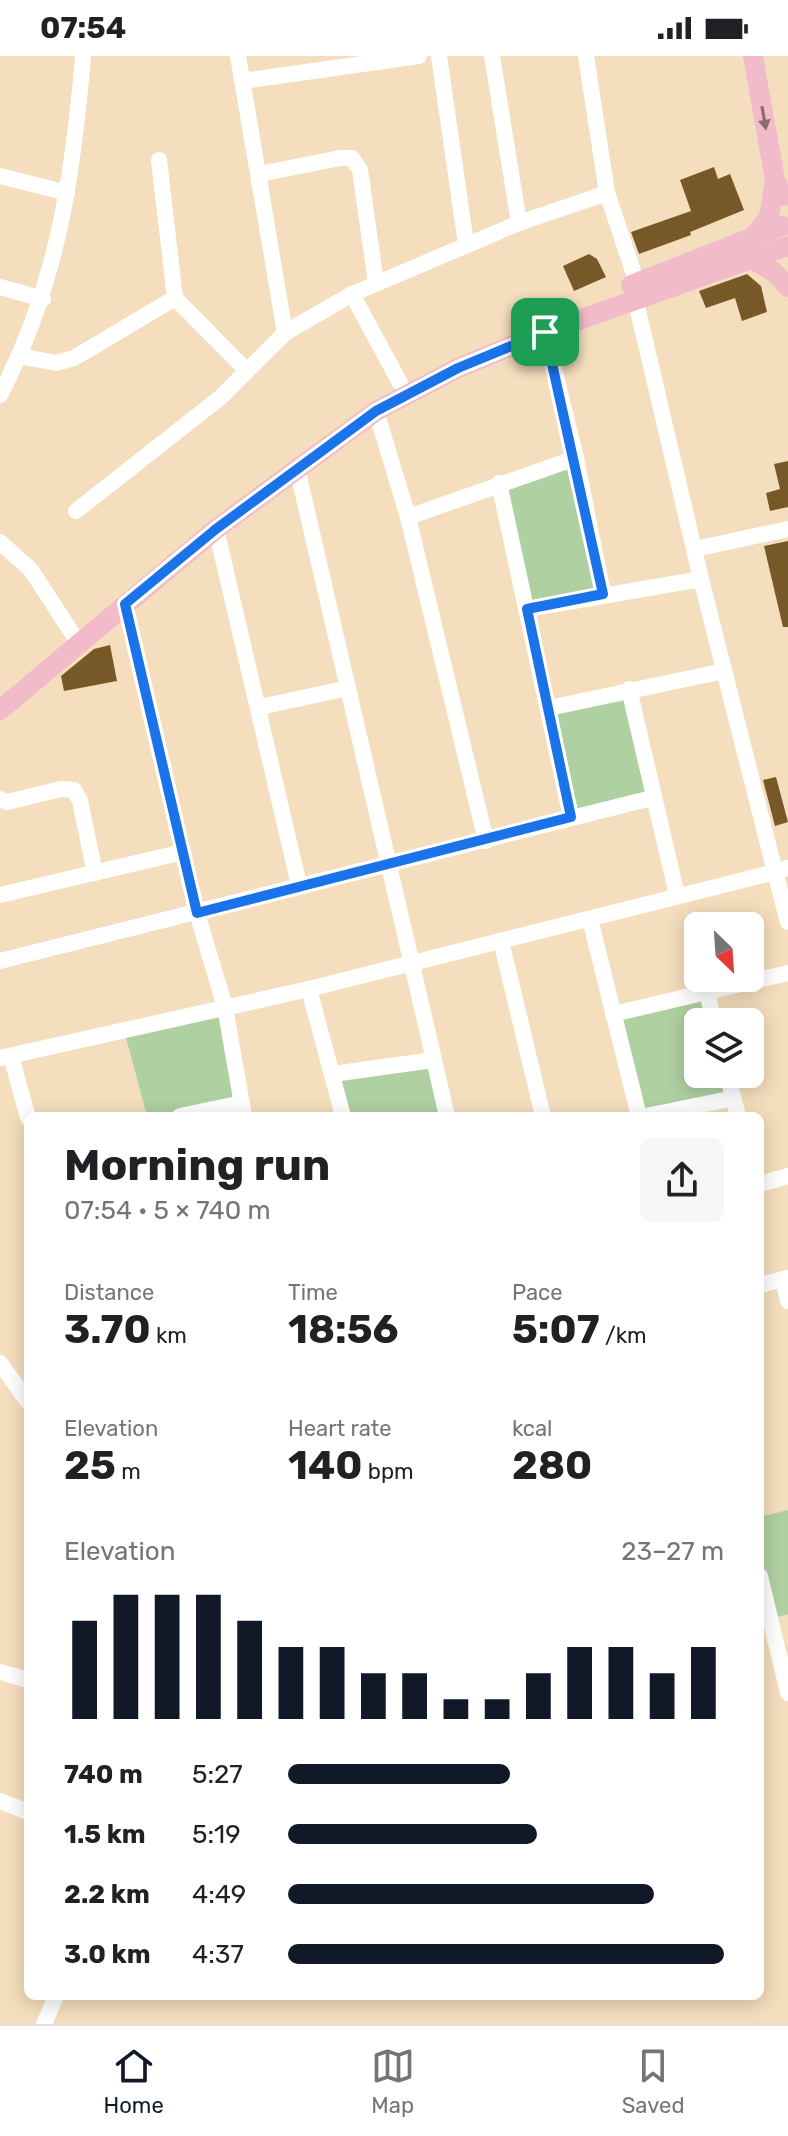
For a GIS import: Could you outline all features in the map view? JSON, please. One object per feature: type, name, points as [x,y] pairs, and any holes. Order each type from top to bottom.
[{"type":"main road","points":[[753,56],[782,188],[786,237]]},
{"type":"main road","points":[[754,236],[769,217],[782,188]]},
{"type":"main road","points":[[0,710],[216,529],[376,411],[458,368],[545,332],[754,236],[786,237]]},
{"type":"main road","points":[[0,697],[268,475],[350,412],[400,383],[517,330],[636,290],[750,258],[786,237]]},
{"type":"main road","points":[[750,258],[774,272],[788,287]]},
{"type":"street","points":[[0,395],[43,299],[67,193],[81,56]]},
{"type":"street","points":[[238,56],[285,333]]},
{"type":"street","points":[[242,81],[419,56]]},
{"type":"street","points":[[439,56],[466,244]]},
{"type":"street","points":[[492,56],[519,223]]},
{"type":"street","points":[[586,56],[607,193],[636,290],[724,671],[782,870],[788,922]]},
{"type":"street","points":[[260,174],[352,158],[360,170],[376,283]]},
{"type":"street","points":[[159,160],[175,298],[247,371]]},
{"type":"street","points":[[0,176],[67,193]]},
{"type":"street","points":[[76,511],[187,425],[285,333],[376,283],[519,223],[607,193]]},
{"type":"street","points":[[0,287],[43,299]]},
{"type":"street","points":[[352,294],[400,383]]},
{"type":"street","points":[[20,356],[56,363],[74,358],[175,298]]},
{"type":"street","points":[[545,332],[576,458],[603,594]]},
{"type":"street","points":[[376,411],[408,517],[486,841]]},
{"type":"street","points":[[408,517],[576,458]]},
{"type":"street","points":[[297,468],[446,1112]]},
{"type":"street","points":[[499,483],[571,817]]},
{"type":"street","points":[[216,529],[260,707],[299,885]]},
{"type":"street","points":[[695,549],[788,529]]},
{"type":"street","points":[[0,542],[31,570],[74,636]]},
{"type":"street","points":[[527,609],[701,579]]},
{"type":"street","points":[[125,604],[197,913],[225,1007],[243,1110],[222,1112]]},
{"type":"street","points":[[549,708],[724,671]]},
{"type":"street","points":[[260,707],[348,688]]},
{"type":"street","points":[[629,689],[677,895]]},
{"type":"street","points":[[0,799],[7,802],[61,789],[74,790],[80,801],[95,873]]},
{"type":"street","points":[[0,961],[652,798]]},
{"type":"street","points":[[0,895],[183,852]]},
{"type":"street","points":[[26,1112],[6,1057],[309,989],[782,870]]},
{"type":"street","points":[[590,919],[638,1112]]},
{"type":"street","points":[[501,941],[542,1112]]},
{"type":"street","points":[[613,1014],[788,973]]},
{"type":"street","points":[[309,989],[342,1112]]},
{"type":"street","points":[[707,993],[711,1008]]},
{"type":"street","points":[[333,1074],[433,1060]]},
{"type":"street","points":[[731,1088],[737,1112]]},
{"type":"street","points":[[666,1112],[734,1098]]},
{"type":"street","points":[[764,1183],[788,1176]]},
{"type":"street","points":[[764,1284],[785,1278],[788,1301]]},
{"type":"street","points":[[0,1363],[24,1396]]},
{"type":"street","points":[[764,1584],[780,1617],[788,1693]]},
{"type":"street","points":[[0,1672],[24,1679]]},
{"type":"street","points":[[0,1803],[24,1811]]},
{"type":"street","points":[[44,2024],[54,2000]]},
{"type":"green space","points":[[576,458],[603,594],[527,609],[499,483]]},
{"type":"green space","points":[[629,689],[652,798],[571,817],[549,708]]},
{"type":"green space","points":[[707,993],[711,1008],[684,1008],[684,1088],[731,1088],[734,1098],[666,1112],[645,1112],[613,1014]]},
{"type":"green space","points":[[225,1007],[242,1103],[199,1112],[146,1112],[124,1030]]},
{"type":"green space","points":[[433,1060],[446,1112],[341,1112],[333,1074]]},
{"type":"green space","points":[[788,1510],[788,1614],[771,1619],[764,1592],[764,1516]]},
{"type":"building","points":[[714,167],[718,179],[730,174],[744,210],[690,232],[691,235],[639,254],[631,232],[691,211],[680,180]]},
{"type":"building","points":[[589,254],[597,259],[606,277],[574,291],[563,266]]},
{"type":"building","points":[[747,274],[761,286],[767,312],[742,321],[735,298],[706,308],[699,291]]},
{"type":"building","points":[[788,461],[788,507],[770,511],[766,493],[780,489],[774,464]]},
{"type":"building","points":[[788,541],[788,627],[783,627],[764,546]]},
{"type":"building","points":[[110,645],[117,681],[64,691],[61,676],[94,649]]},
{"type":"building","points":[[776,777],[788,822],[775,826],[763,780]]},
{"type":"route","points":[[545,332],[576,458],[603,594],[527,609],[571,817],[197,913],[125,604],[216,529],[376,411],[458,368],[545,332]]}]
